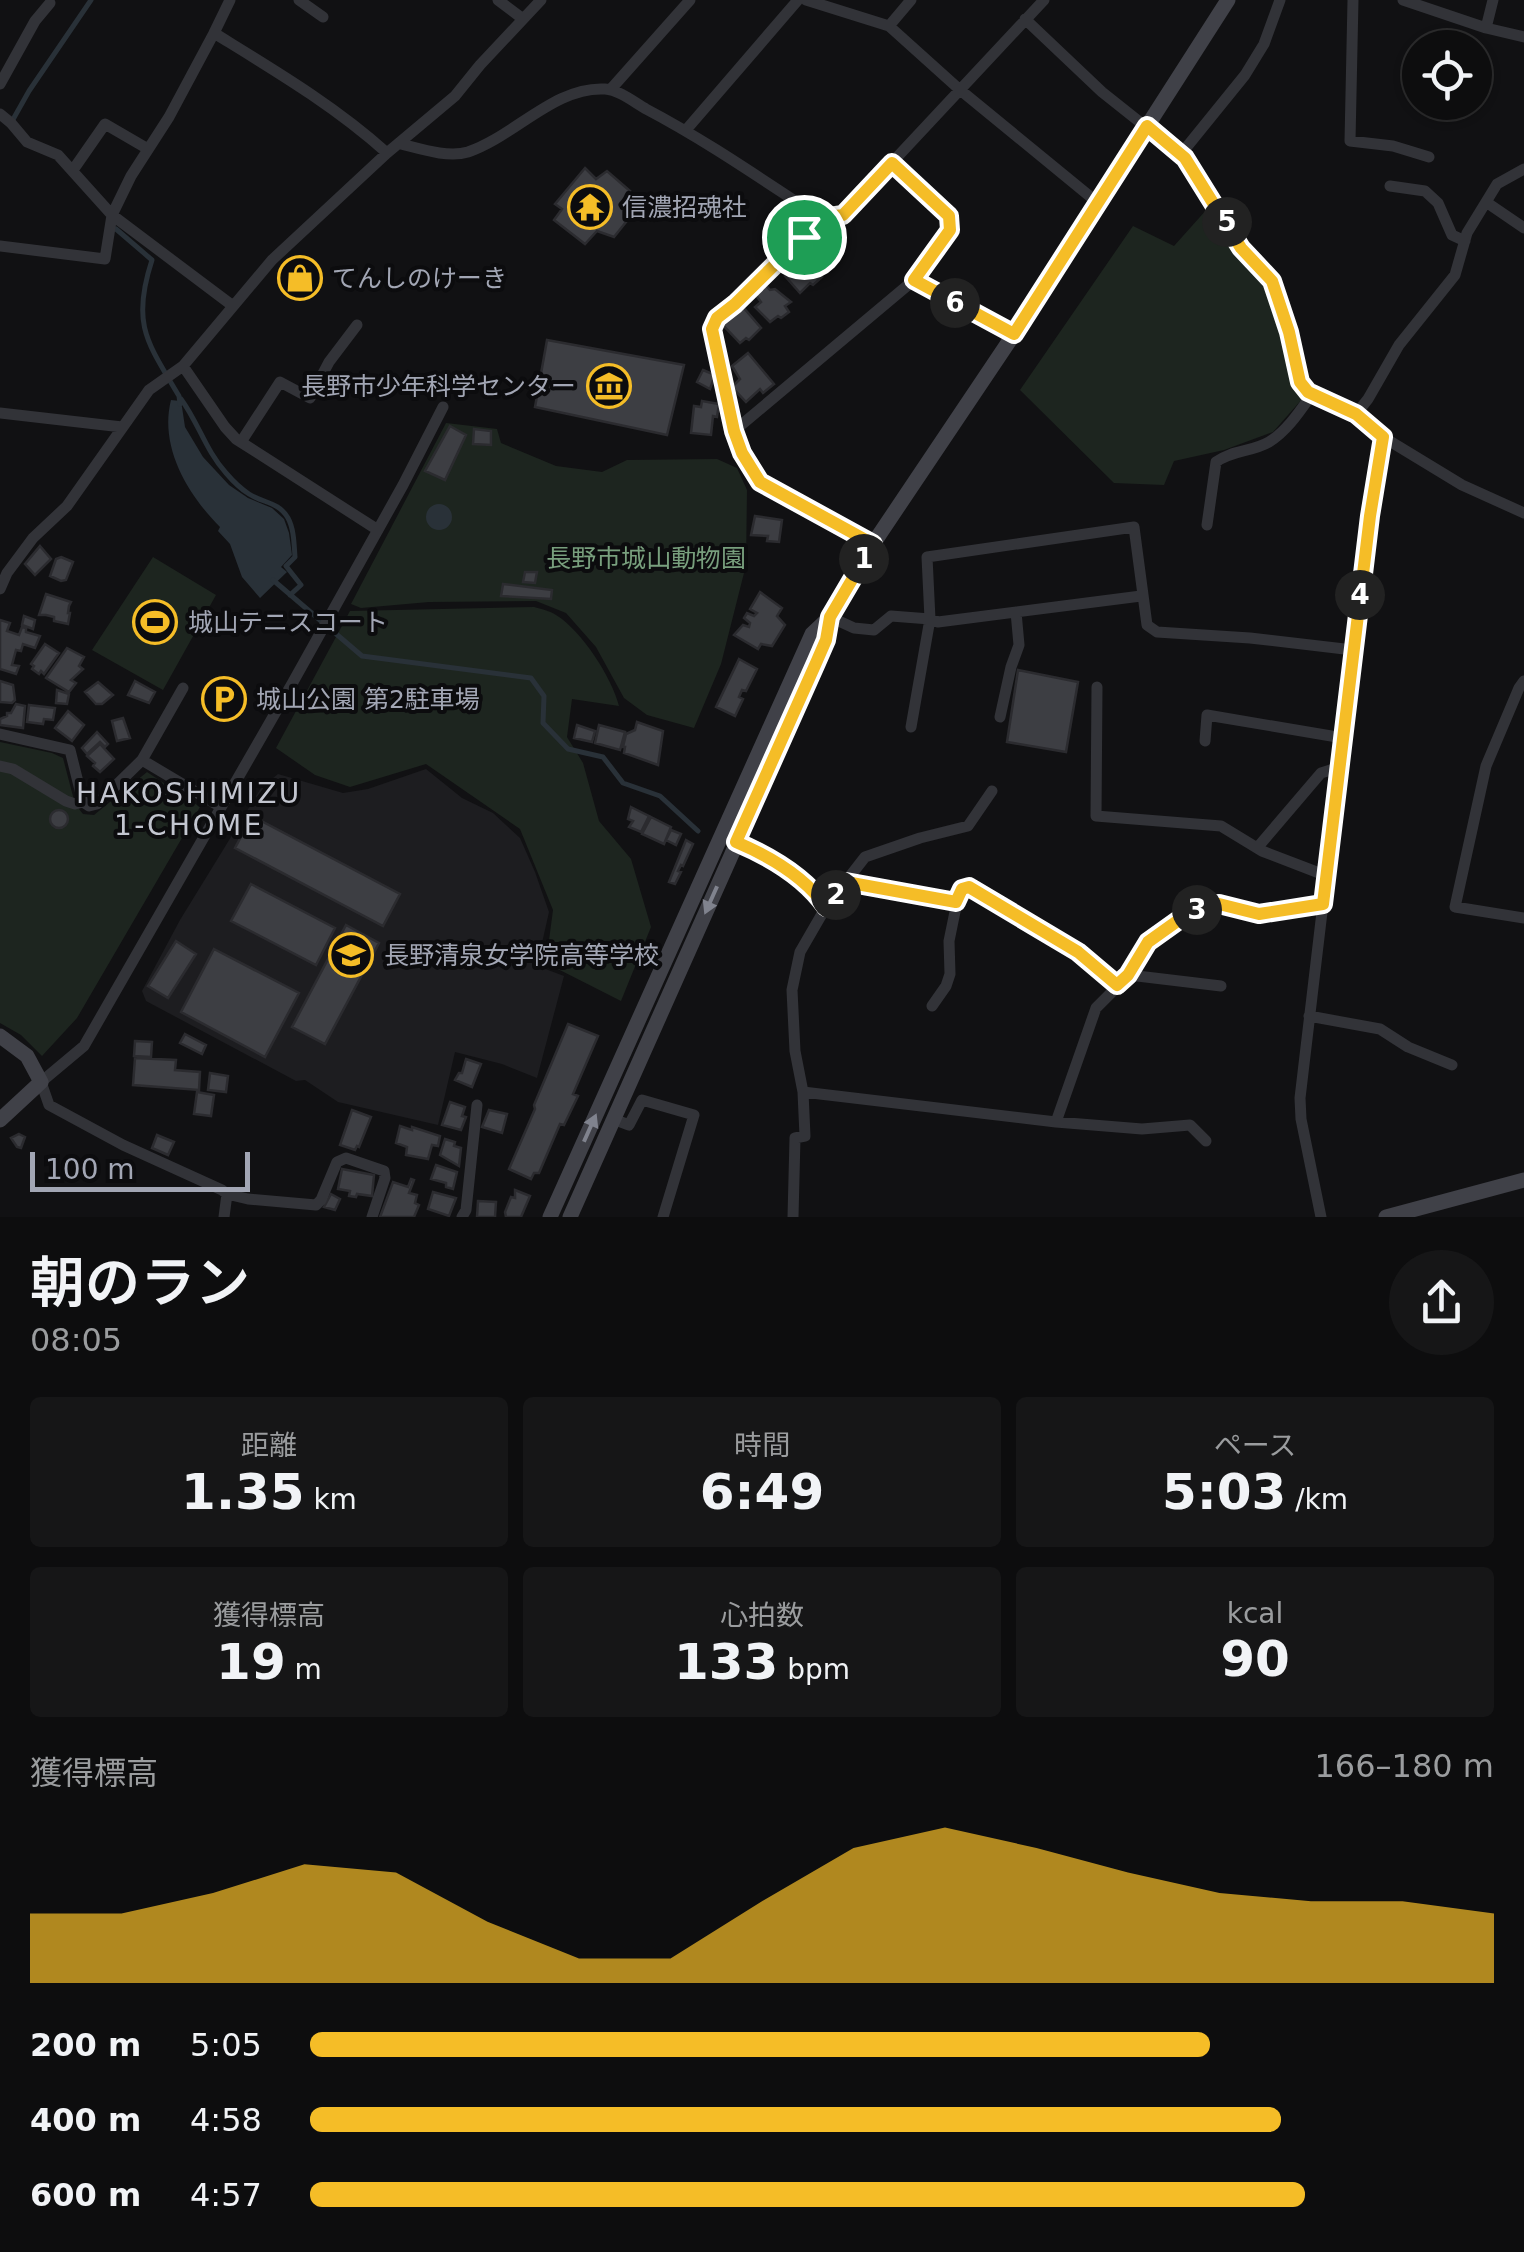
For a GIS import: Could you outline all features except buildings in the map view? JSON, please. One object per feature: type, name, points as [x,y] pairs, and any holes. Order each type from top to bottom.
[{"type":"street","points":[[0,246],[105,259],[112,214],[131,176],[170,117],[230,0]]},
{"type":"street","points":[[299,0],[324,18]]},
{"type":"street","points":[[498,0],[523,20]]},
{"type":"street","points":[[0,589],[4,572],[66,506],[150,390],[183,366],[272,260],[454,96],[542,0]]},
{"type":"street","points":[[611,89],[690,0]]},
{"type":"street","points":[[686,130],[798,0]]},
{"type":"street","points":[[806,0],[889,26],[1098,203]]},
{"type":"street","points":[[889,26],[911,0]]},
{"type":"street","points":[[873,544],[760,482],[734,431],[712,329],[717,318],[822,218],[843,215],[1044,0]]},
{"type":"street","points":[[550,1217],[812,634],[830,617],[873,544],[1014,334],[1228,0]]},
{"type":"street","points":[[1181,154],[1245,75],[1264,44],[1280,0]]},
{"type":"street","points":[[1353,0],[1350,141],[1393,146],[1429,157]]},
{"type":"street","points":[[1403,0],[1524,38]]},
{"type":"street","points":[[1486,28],[1493,0]]},
{"type":"street","points":[[0,84],[35,21],[50,3]]},
{"type":"street","points":[[1025,19],[1102,92],[1181,154],[1241,248],[1272,281],[1300,382],[1312,394],[1356,414],[1383,437],[1462,485],[1524,513]]},
{"type":"street","points":[[214,33],[316,97],[388,154]]},
{"type":"street","points":[[401,144],[433,152],[466,153],[560,99],[584,90],[611,89],[686,130],[822,218]]},
{"type":"street","points":[[0,114],[26,142],[58,155],[112,214],[232,306]]},
{"type":"street","points":[[73,170],[105,124],[148,150]]},
{"type":"street","points":[[734,431],[914,280],[950,230],[949,216],[892,163]]},
{"type":"street","points":[[1356,414],[1399,346],[1455,275],[1467,233],[1497,184],[1524,169]]},
{"type":"street","points":[[1390,186],[1425,191],[1438,203],[1452,235],[1465,241]]},
{"type":"street","points":[[1486,202],[1524,228]]},
{"type":"street","points":[[914,280],[1014,334]]},
{"type":"street","points":[[241,442],[280,382],[310,398],[329,362],[357,325]]},
{"type":"street","points":[[183,366],[225,427],[241,442],[378,530]]},
{"type":"street","points":[[1207,525],[1216,462],[1226,454],[1268,443],[1292,422],[1312,394]]},
{"type":"street","points":[[0,1120],[84,1046],[293,682],[443,407]]},
{"type":"street","points":[[0,414],[122,428]]},
{"type":"street","points":[[1321,1217],[1300,1098],[1353,650],[1383,437]]},
{"type":"street","points":[[911,726],[930,620],[926,557],[1134,527],[1146,625],[1157,632],[1353,650]]},
{"type":"street","points":[[830,617],[854,628],[874,630],[892,616],[938,622],[1141,596]]},
{"type":"street","points":[[1000,717],[1019,645],[1016,612]]},
{"type":"street","points":[[570,1217],[826,640],[830,617]]},
{"type":"street","points":[[1524,682],[1518,705],[1486,766],[1455,907],[1524,918]]},
{"type":"street","points":[[1096,687],[1096,816],[1221,826],[1257,848],[1326,876]]},
{"type":"street","points":[[0,734],[70,750],[83,802],[89,806],[96,804],[142,760],[183,688]]},
{"type":"street","points":[[1205,740],[1207,715],[1343,738]]},
{"type":"street","points":[[142,760],[222,807]]},
{"type":"street","points":[[0,766],[75,804],[83,802]]},
{"type":"street","points":[[1257,848],[1321,773],[1340,767]]},
{"type":"street","points":[[793,1217],[795,1138],[806,1136],[792,990],[800,952],[826,907],[865,857],[968,826],[992,792]]},
{"type":"street","points":[[736,842],[763,853],[816,892],[826,907]]},
{"type":"street","points":[[846,882],[956,902]]},
{"type":"street","points":[[932,1006],[950,974],[956,902],[962,889],[969,887],[1078,952],[1117,985]]},
{"type":"street","points":[[1056,1122],[1096,1008],[1128,975],[1148,942],[1190,912],[1219,904],[1259,914],[1323,904]]},
{"type":"street","points":[[1128,975],[1221,986]]},
{"type":"street","points":[[1310,1016],[1380,1030],[1408,1047],[1452,1065]]},
{"type":"street","points":[[0,1036],[27,1056],[49,1105],[227,1194],[316,1206],[337,1162],[346,1158],[384,1171],[372,1217]]},
{"type":"street","points":[[803,1092],[1056,1122],[1142,1129],[1190,1125],[1206,1141]]},
{"type":"street","points":[[614,1119],[629,1124],[642,1100],[694,1115],[664,1217]]},
{"type":"street","points":[[462,1217],[478,1105]]},
{"type":"street","points":[[1386,1217],[1524,1180]]},
{"type":"street","points":[[224,1217],[227,1194]]},
{"type":"shaded area","points":[[171,400],[180,401],[185,427],[203,457],[229,485],[272,508],[284,519],[292,555],[281,567],[287,572],[260,598],[242,577],[230,544],[179,469],[169,435]]},
{"type":"shaded area","points":[[439,504],[448,508],[452,517],[448,526],[439,530],[430,526],[426,517],[430,508]]},
{"type":"shaded area","name":"長野清泉女学院高等学校","points":[[426,769],[462,798],[493,813],[520,838],[535,872],[549,912],[540,967],[564,976],[537,1078],[455,1052],[438,1125],[338,1102],[305,1080],[296,1081],[146,1001],[142,991],[180,920],[261,788],[278,774],[343,793],[368,789]]},
{"type":"green space","points":[[1208,208],[1260,278],[1278,316],[1294,383],[1303,398],[1273,432],[1224,450],[1174,461],[1164,485],[1114,483],[1020,390],[1133,226],[1174,246]]},
{"type":"green space","name":"長野市城山動物園","points":[[446,423],[497,429],[501,443],[556,466],[602,472],[627,460],[717,459],[737,468],[747,490],[746,565],[721,664],[694,728],[647,715],[624,698],[596,647],[566,613],[536,601],[429,602],[361,608],[351,604]]},
{"type":"green space","name":"城山テニスコート","points":[[153,557],[216,595],[163,690],[92,650]]},
{"type":"green space","points":[[534,607],[556,615],[586,643],[619,706],[572,699],[567,737],[583,763],[599,821],[631,859],[651,927],[621,1001],[546,963],[553,910],[520,829],[426,764],[350,787],[315,775],[276,748],[350,611]]},
{"type":"green space","points":[[0,742],[63,758],[75,804],[83,814],[94,815],[147,772],[200,807],[77,1018],[42,1056],[21,1035],[0,1023]]},
{"type":"waterway","points":[[11,123],[91,0]]},
{"type":"waterway","points":[[116,229],[152,260],[143,317],[151,346],[180,404]]},
{"type":"waterway","points":[[181,399],[228,476],[288,518],[295,557],[286,566],[301,585],[290,595]]},
{"type":"waterway","points":[[273,580],[362,656],[531,678],[544,696],[543,723],[568,749],[603,757],[623,783],[660,796],[698,831]]},
{"type":"place","name":"信濃招魂社","points":[[590,207]]},
{"type":"place","name":"てんしのけーき","points":[[300,278]]},
{"type":"place","name":"長野市少年科学センター","points":[[609,386]]},
{"type":"place","name":"城山テニスコート","points":[[155,622]]},
{"type":"place","name":"城山公園 第2駐車場","points":[[224,699]]},
{"type":"place","name":"長野清泉女学院高等学校","points":[[351,955]]},
{"type":"district","name":"HAKOSHIMIZU 1-CHOME","points":[[189,809]]},
{"type":"route","points":[[1147,126],[1185,158],[1241,248],[1272,281],[1300,382],[1308,392],[1356,414],[1383,437],[1323,904],[1259,914],[1219,904],[1190,912],[1148,942],[1128,975],[1117,985],[1078,952],[969,887],[962,889],[956,902],[846,882],[826,907],[816,892],[763,853],[736,842],[826,640],[830,617],[873,544],[760,482],[734,431],[712,329],[717,318],[804,237],[822,218],[843,215],[892,163],[949,216],[950,230],[914,280],[1014,334],[1147,126]]}]
